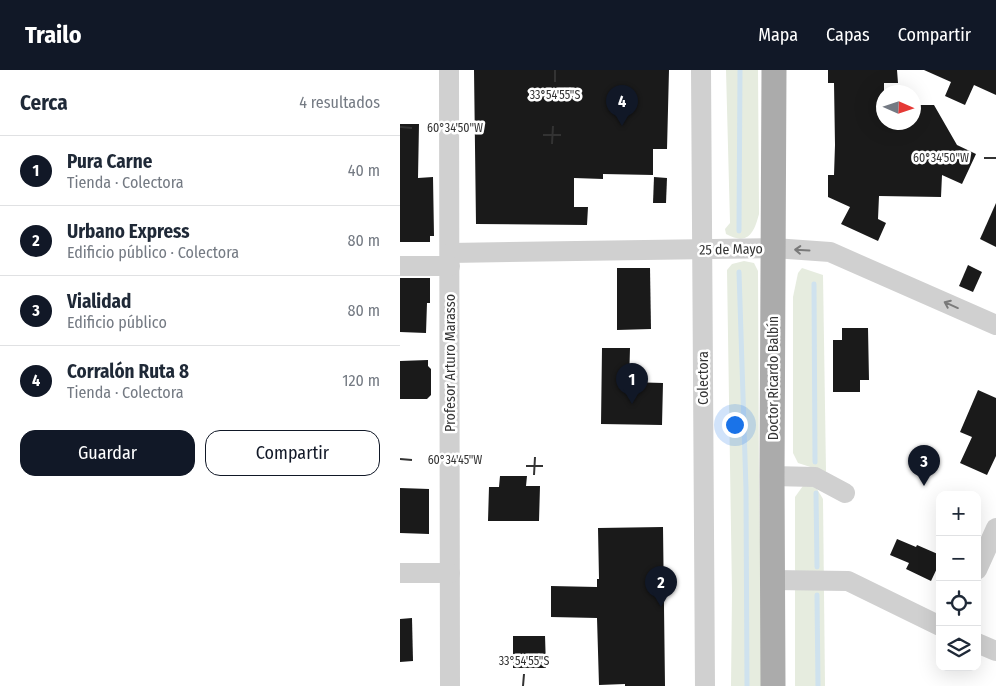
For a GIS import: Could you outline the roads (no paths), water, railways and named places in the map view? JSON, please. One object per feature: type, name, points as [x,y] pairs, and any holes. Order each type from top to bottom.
[{"type":"main road","name":"Doctor Ricardo Balbín","points":[[774,70],[772,476],[774,686]]},
{"type":"street","name":"Profesor Arturo Marasso","points":[[449,70],[450,686]]},
{"type":"street","name":"Colectora","points":[[701,70],[705,686]]},
{"type":"street","name":"25 de Mayo","points":[[400,266],[424,266],[450,259],[702,249],[774,248],[830,252],[996,325]]},
{"type":"street","points":[[772,476],[815,477],[845,492]]},
{"type":"street","points":[[981,561],[996,528]]},
{"type":"street","points":[[400,573],[450,573]]},
{"type":"street","points":[[773,580],[848,581],[936,624]]},
{"type":"street","points":[[981,645],[996,651]]},
{"type":"waterway","points":[[739,231],[740,70]]},
{"type":"waterway","points":[[739,272],[746,489],[747,686]]},
{"type":"waterway","points":[[814,284],[815,462]]},
{"type":"waterway","points":[[816,493],[817,567]]},
{"type":"waterway","points":[[817,595],[818,686]]},
{"type":"place","name":"Corralón Ruta 8","points":[[622,126]]},
{"type":"place","name":"Pura Carne","points":[[632,404]]},
{"type":"place","name":"Vialidad","points":[[924,486]]},
{"type":"place","name":"Urbano Express","points":[[661,607]]}]
